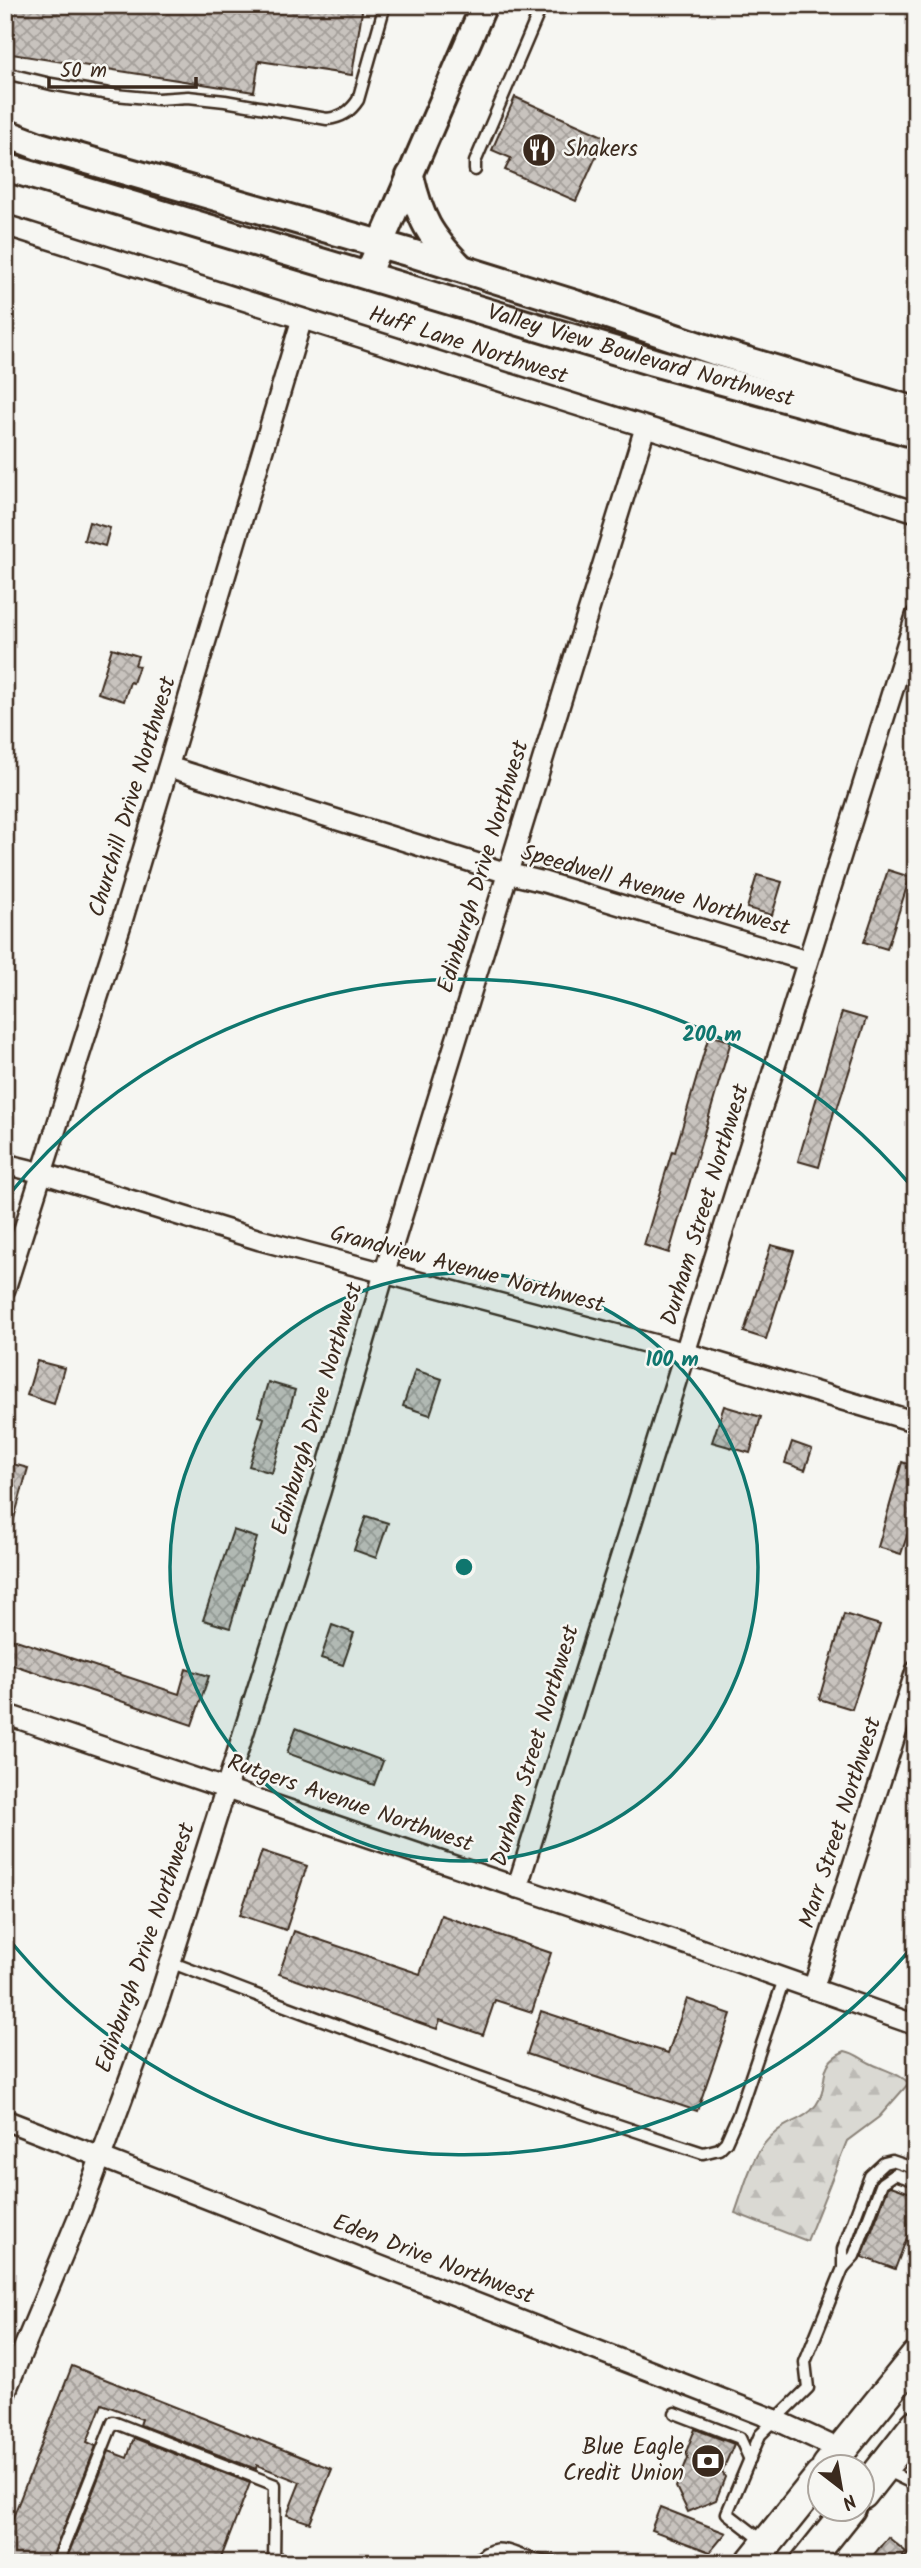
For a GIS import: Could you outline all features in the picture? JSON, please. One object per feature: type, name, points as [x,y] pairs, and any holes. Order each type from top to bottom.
[{"type":"main road","name":"Valley View Boulevard Northwest","points":[[5,133],[39,146],[462,268],[714,351],[916,411]]},
{"type":"main road","name":"Valley View Boulevard Northwest","points":[[5,167],[653,362],[916,434]]},
{"type":"main road","points":[[410,176],[424,224],[437,244],[462,268]]},
{"type":"main road","points":[[840,2452],[916,2357]]},
{"type":"main road","points":[[876,2476],[916,2425]]},
{"type":"main road","points":[[759,2553],[806,2494]]},
{"type":"main road","points":[[806,2563],[839,2522]]},
{"type":"street","points":[[367,275],[484,5]]},
{"type":"street","name":"Huff Lane Northwest","points":[[5,225],[916,512]]},
{"type":"street","name":"Churchill Drive Northwest","points":[[5,1289],[169,767],[302,318]]},
{"type":"street","name":"Edinburgh Drive Northwest","points":[[5,2393],[101,2158],[170,1962],[320,1492],[384,1274],[645,428]]},
{"type":"street","name":"Durham Street Northwest","points":[[517,1888],[916,615]]},
{"type":"street","name":"Speedwell Avenue Northwest","points":[[169,767],[507,873],[807,961]]},
{"type":"street","name":"Grandview Avenue Northwest","points":[[5,1164],[260,1240],[686,1353],[916,1422]]},
{"type":"street","name":"Marr Street Northwest","points":[[813,1989],[916,1671]]},
{"type":"street","name":"Rutgers Avenue Northwest","points":[[5,1714],[697,1948],[916,2025]]},
{"type":"street","name":"Eden Drive Northwest","points":[[5,2120],[776,2420],[826,2452]]},
{"type":"lane","points":[[5,73],[116,95],[158,99],[188,97],[327,119],[340,117],[351,111],[358,100],[385,5]]},
{"type":"lane","points":[[475,170],[475,162],[542,5]]},
{"type":"lane","points":[[170,1962],[579,2113],[703,2153],[719,2149],[726,2142],[738,2115],[784,1979]]},
{"type":"lane","points":[[843,2268],[842,2249],[870,2176],[884,2163],[892,2161],[916,2169]]},
{"type":"lane","points":[[759,2553],[727,2513],[760,2435],[808,2388],[805,2362],[843,2268],[854,2256],[886,2178],[900,2174],[916,2181]]},
{"type":"lane","points":[[675,2413],[740,2438],[750,2460]]},
{"type":"lane","points":[[57,2563],[113,2422],[275,2485],[274,2563]]},
{"type":"lane","points":[[881,2469],[916,2485]]},
{"type":"lane","points":[[475,2563],[486,2553],[507,2549],[534,2560],[561,2563]]},
{"type":"lane","points":[[908,2563],[916,2555]]},
{"type":"lane","points":[[493,2563],[510,2563]]},
{"type":"green space","points":[[845,2051],[896,2074],[909,2083],[879,2117],[847,2141],[807,2241],[735,2213],[750,2169],[761,2148],[776,2132],[812,2110],[820,2097],[826,2069],[835,2056]]},
{"type":"building","points":[[5,5],[363,5],[352,75],[259,61],[254,92],[5,53]]},
{"type":"building","points":[[515,97],[605,137],[576,201],[505,170],[511,158],[492,150]]},
{"type":"building","points":[[89,522],[110,528],[105,546],[84,540]]},
{"type":"building","points":[[112,648],[138,656],[135,665],[139,666],[124,701],[98,693]]},
{"type":"building","points":[[888,870],[910,877],[887,949],[864,942]]},
{"type":"building","points":[[757,875],[782,882],[772,915],[747,908]]},
{"type":"building","points":[[842,1012],[866,1019],[837,1109],[835,1108],[819,1167],[798,1161]]},
{"type":"building","points":[[709,1035],[731,1041],[669,1253],[644,1245],[672,1151],[675,1152]]},
{"type":"building","points":[[771,1245],[794,1251],[766,1339],[744,1332]]},
{"type":"building","points":[[37,1361],[64,1368],[54,1404],[27,1395]]},
{"type":"building","points":[[415,1370],[442,1379],[430,1415],[403,1406]]},
{"type":"building","points":[[268,1382],[295,1390],[272,1473],[249,1466],[264,1418],[258,1416]]},
{"type":"building","points":[[724,1406],[761,1417],[750,1453],[712,1442]]},
{"type":"building","points":[[792,1442],[812,1449],[805,1470],[785,1463]]},
{"type":"building","points":[[5,1462],[28,1468],[10,1533],[5,1532]]},
{"type":"building","points":[[902,1462],[916,1467],[916,1509],[901,1554],[878,1547]]},
{"type":"building","points":[[366,1516],[388,1523],[376,1558],[354,1550]]},
{"type":"building","points":[[233,1530],[257,1538],[230,1628],[203,1620]]},
{"type":"building","points":[[844,1614],[880,1625],[852,1709],[819,1699]]},
{"type":"building","points":[[332,1625],[354,1633],[343,1665],[321,1658]]},
{"type":"building","points":[[10,1638],[179,1694],[186,1669],[209,1676],[192,1725],[5,1662]]},
{"type":"building","points":[[296,1728],[383,1761],[374,1785],[287,1753]]},
{"type":"building","points":[[262,1851],[307,1866],[286,1930],[240,1915]]},
{"type":"building","points":[[441,1915],[551,1953],[532,2012],[495,2000],[483,2035],[440,2020],[437,2029],[279,1974],[294,1931],[420,1974]]},
{"type":"building","points":[[687,1999],[731,2014],[697,2111],[527,2054],[541,2011],[668,2053]]},
{"type":"building","points":[[891,2186],[916,2195],[916,2214],[895,2269],[862,2257]]},
{"type":"building","points":[[72,2366],[332,2469],[310,2523],[287,2515],[300,2482],[257,2465],[256,2469],[140,2425],[142,2419],[102,2404],[87,2442],[96,2446],[50,2563],[5,2563],[5,2538]]},
{"type":"building","points":[[695,2429],[734,2444],[722,2472],[725,2477],[716,2500],[688,2512],[676,2487],[688,2458],[686,2452]]},
{"type":"building","points":[[134,2438],[250,2483],[219,2563],[65,2563],[109,2451],[127,2458]]},
{"type":"building","points":[[660,2507],[726,2533],[710,2552],[651,2530]]},
{"type":"building","points":[[888,2537],[906,2552],[897,2563],[867,2563]]},
{"type":"place","name":"Shakers","points":[[539,150]]},
{"type":"place","name":"Blue Eagle Credit Union","points":[[708,2461]]}]
